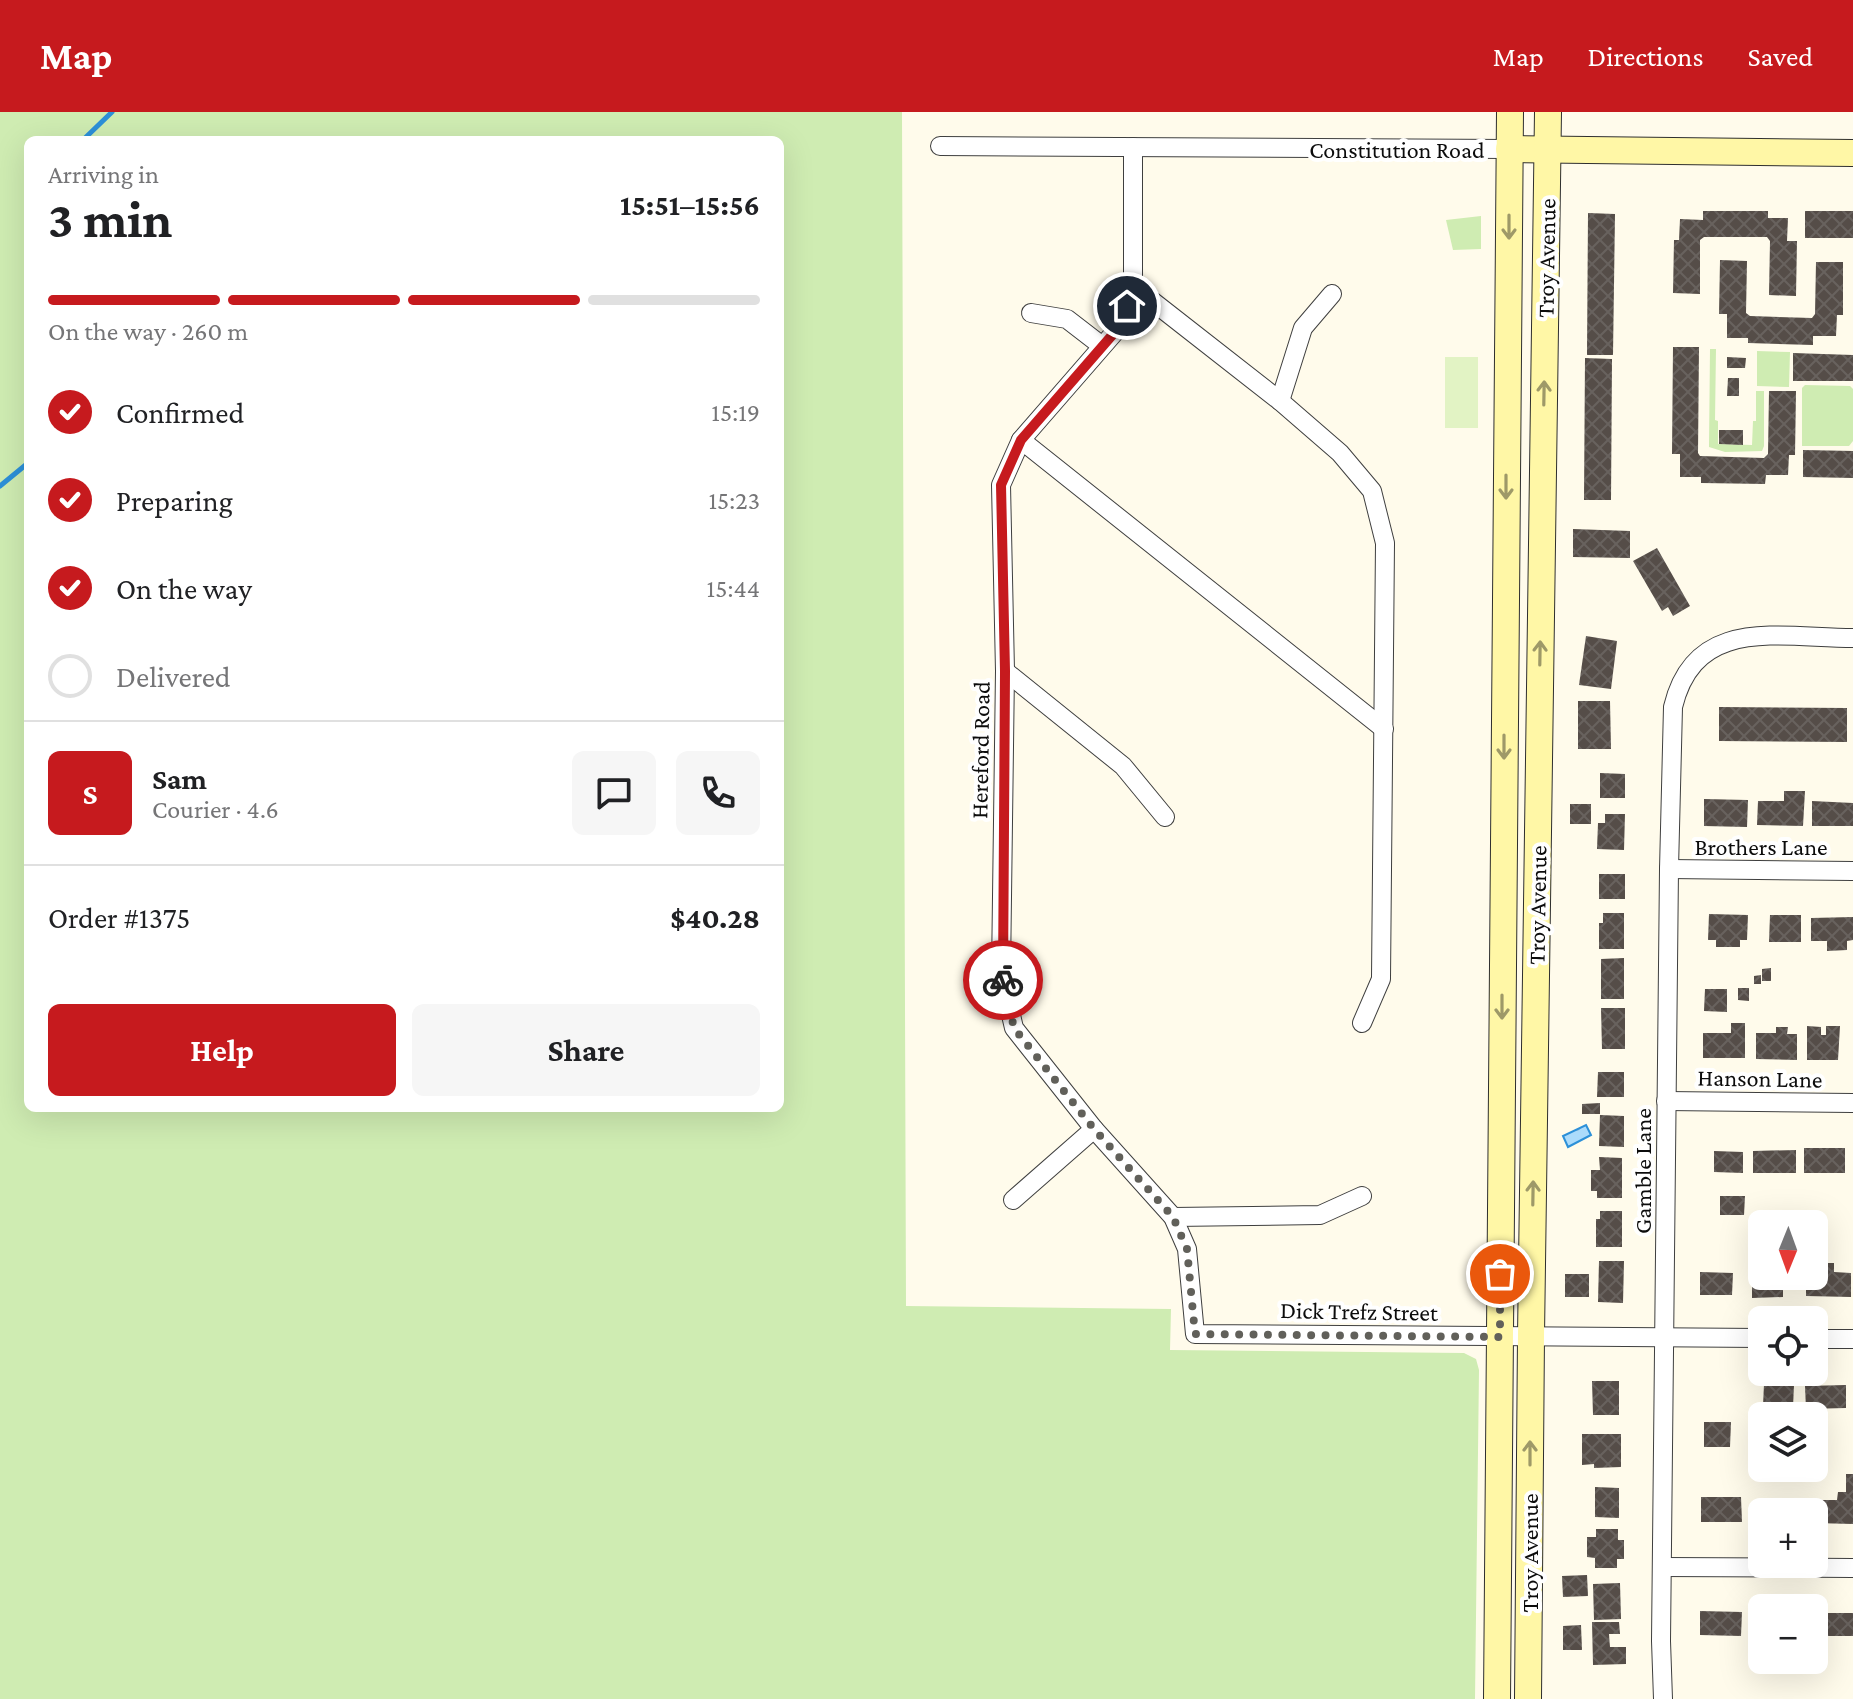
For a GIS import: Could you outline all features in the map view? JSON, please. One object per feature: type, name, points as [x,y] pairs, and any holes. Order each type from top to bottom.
[{"type":"main road","name":"Troy Avenue","points":[[1497,1699],[1510,112]]},
{"type":"main road","name":"Troy Avenue","points":[[1528,1699],[1548,112]]},
{"type":"main road","name":"Constitution Road","points":[[1509,149],[1853,153]]},
{"type":"street","name":"Constitution Road","points":[[940,146],[1509,149]]},
{"type":"street","name":"Hereford Road","points":[[1133,147],[1133,286],[1121,325],[1021,440],[1001,485],[1005,671],[1001,972],[1014,1028],[1094,1129],[1173,1217],[1187,1249],[1195,1334]]},
{"type":"street","points":[[1133,286],[1280,401],[1340,453],[1372,491],[1385,543],[1381,979],[1362,1023]]},
{"type":"street","points":[[1280,401],[1303,328],[1332,294]]},
{"type":"street","points":[[1031,313],[1067,319],[1102,346]]},
{"type":"street","points":[[1021,440],[1384,729]]},
{"type":"street","name":"Gamble Lane","points":[[1663,1699],[1666,1101],[1673,707],[1678,688],[1703,653],[1714,645],[1737,639],[1853,638]]},
{"type":"street","points":[[1005,671],[1123,766],[1165,817]]},
{"type":"street","name":"Brothers Lane","points":[[1669,869],[1853,871]]},
{"type":"street","name":"Hanson Lane","points":[[1666,1101],[1853,1103]]},
{"type":"street","points":[[1013,1200],[1094,1129]]},
{"type":"street","points":[[1173,1217],[1320,1215],[1362,1196]]},
{"type":"street","name":"Dick Trefz Street","points":[[1195,1334],[1748,1338]]},
{"type":"street","points":[[1828,1339],[1853,1339]]},
{"type":"street","points":[[1662,1567],[1853,1568]]},
{"type":"green space","points":[[0,112],[902,112],[906,1306],[1171,1309],[1170,1350],[1464,1353],[1476,1359],[1479,1370],[1475,1699],[0,1699]]},
{"type":"green space","points":[[1481,216],[1481,249],[1453,250],[1446,220]]},
{"type":"green space","points":[[1710,349],[1716,349],[1715,420],[1718,421],[1718,444],[1752,445],[1756,391],[1764,391],[1762,451],[1725,452],[1709,447]]},
{"type":"green space","points":[[1757,351],[1790,352],[1789,387],[1757,386]]},
{"type":"green space","points":[[1445,357],[1478,357],[1478,428],[1445,428]]},
{"type":"green space","points":[[1805,385],[1850,386],[1853,389],[1853,441],[1849,446],[1802,446],[1802,388]]},
{"type":"water","points":[[1586,1125],[1591,1135],[1568,1147],[1563,1136]]},
{"type":"building","points":[[1703,211],[1768,211],[1768,218],[1788,218],[1787,241],[1797,241],[1796,296],[1769,295],[1770,241],[1767,237],[1704,237],[1700,240],[1700,294],[1673,293],[1674,240],[1679,240],[1680,219],[1703,220]]},
{"type":"building","points":[[1805,211],[1853,211],[1853,238],[1805,238]]},
{"type":"building","points":[[1588,213],[1615,214],[1613,355],[1587,355]]},
{"type":"building","points":[[1720,260],[1747,261],[1746,313],[1750,316],[1812,318],[1815,314],[1816,262],[1843,262],[1843,315],[1837,315],[1836,336],[1813,336],[1813,345],[1748,343],[1748,338],[1727,338],[1727,314],[1719,314]]},
{"type":"building","points":[[1673,347],[1699,347],[1700,456],[1764,458],[1768,454],[1769,391],[1796,391],[1795,455],[1789,455],[1788,475],[1766,475],[1765,484],[1701,483],[1701,477],[1680,477],[1680,454],[1672,454]]},
{"type":"building","points":[[1793,353],[1853,355],[1853,381],[1793,381]]},
{"type":"building","points":[[1727,357],[1746,358],[1745,368],[1727,368]]},
{"type":"building","points":[[1585,358],[1612,359],[1611,500],[1584,500]]},
{"type":"building","points":[[1728,378],[1739,378],[1739,396],[1727,396]]},
{"type":"building","points":[[1719,430],[1743,430],[1743,445],[1719,444]]},
{"type":"building","points":[[1803,450],[1853,451],[1853,478],[1803,477]]},
{"type":"building","points":[[1573,529],[1630,531],[1630,558],[1573,557]]},
{"type":"building","points":[[1657,548],[1690,606],[1673,616],[1668,607],[1662,611],[1633,561]]},
{"type":"building","points":[[1586,636],[1617,641],[1611,689],[1579,685]]},
{"type":"building","points":[[1578,701],[1610,701],[1611,749],[1578,749]]},
{"type":"building","points":[[1719,707],[1847,708],[1847,742],[1719,741]]},
{"type":"building","points":[[1600,773],[1625,774],[1625,798],[1600,798]]},
{"type":"building","points":[[1784,791],[1805,791],[1803,826],[1757,825],[1758,801],[1784,801]]},
{"type":"building","points":[[1704,799],[1748,800],[1747,827],[1704,826]]},
{"type":"building","points":[[1812,801],[1853,803],[1853,826],[1812,826]]},
{"type":"building","points":[[1570,804],[1591,804],[1591,824],[1570,824]]},
{"type":"building","points":[[1605,814],[1625,814],[1624,850],[1597,849],[1598,823],[1605,823]]},
{"type":"building","points":[[1599,874],[1625,874],[1625,899],[1599,899]]},
{"type":"building","points":[[1603,913],[1624,913],[1624,949],[1599,949],[1599,923],[1603,923]]},
{"type":"building","points":[[1709,914],[1748,915],[1747,940],[1740,940],[1740,947],[1716,947],[1716,940],[1708,940]]},
{"type":"building","points":[[1770,915],[1801,915],[1801,942],[1769,942]]},
{"type":"building","points":[[1853,917],[1853,940],[1847,941],[1847,950],[1827,951],[1827,941],[1811,941],[1811,918]]},
{"type":"building","points":[[1624,958],[1624,999],[1601,999],[1601,959]]},
{"type":"building","points":[[1771,968],[1771,981],[1762,981],[1762,969]]},
{"type":"building","points":[[1761,975],[1761,984],[1754,984],[1754,976]]},
{"type":"building","points":[[1738,988],[1749,988],[1749,1001],[1738,1000]]},
{"type":"building","points":[[1705,989],[1727,989],[1727,1012],[1704,1011]]},
{"type":"building","points":[[1601,1008],[1625,1008],[1625,1049],[1602,1049]]},
{"type":"building","points":[[1731,1023],[1745,1023],[1745,1058],[1703,1058],[1703,1033],[1731,1033]]},
{"type":"building","points":[[1807,1026],[1821,1027],[1821,1035],[1826,1035],[1826,1026],[1840,1026],[1838,1060],[1807,1060]]},
{"type":"building","points":[[1776,1027],[1788,1027],[1787,1034],[1797,1034],[1797,1060],[1756,1059],[1756,1033],[1776,1033]]},
{"type":"building","points":[[1598,1072],[1624,1072],[1624,1097],[1597,1097]]},
{"type":"building","points":[[1600,1103],[1600,1114],[1582,1114],[1582,1104]]},
{"type":"building","points":[[1600,1115],[1624,1116],[1624,1147],[1599,1146]]},
{"type":"building","points":[[1804,1148],[1845,1148],[1845,1173],[1804,1173]]},
{"type":"building","points":[[1796,1150],[1796,1173],[1753,1173],[1753,1151]]},
{"type":"building","points":[[1714,1151],[1743,1152],[1743,1173],[1714,1172]]},
{"type":"building","points":[[1599,1157],[1622,1158],[1622,1198],[1597,1198],[1597,1191],[1591,1191],[1591,1170],[1600,1170]]},
{"type":"building","points":[[1720,1196],[1745,1196],[1744,1215],[1720,1215]]},
{"type":"building","points":[[1600,1211],[1622,1211],[1622,1247],[1596,1247],[1596,1219],[1600,1219]]},
{"type":"building","points":[[1599,1261],[1624,1261],[1623,1303],[1598,1302]]},
{"type":"building","points":[[1828,1263],[1834,1263],[1834,1272],[1851,1273],[1851,1297],[1806,1296],[1806,1290],[1828,1290]]},
{"type":"building","points":[[1700,1272],[1733,1273],[1732,1295],[1700,1295]]},
{"type":"building","points":[[1565,1274],[1589,1274],[1589,1297],[1565,1297]]},
{"type":"building","points":[[1752,1290],[1783,1290],[1783,1297],[1752,1298]]},
{"type":"building","points":[[1592,1381],[1619,1381],[1619,1415],[1593,1415]]},
{"type":"building","points":[[1846,1385],[1846,1408],[1828,1408],[1828,1402],[1806,1402],[1805,1386]]},
{"type":"building","points":[[1764,1386],[1794,1386],[1793,1402],[1763,1402]]},
{"type":"building","points":[[1704,1422],[1731,1422],[1730,1447],[1704,1447]]},
{"type":"building","points":[[1582,1434],[1621,1434],[1621,1467],[1582,1465]]},
{"type":"building","points":[[1846,1474],[1853,1474],[1853,1524],[1828,1523],[1828,1500],[1837,1500],[1838,1492],[1846,1492]]},
{"type":"building","points":[[1595,1487],[1619,1488],[1619,1518],[1595,1517]]},
{"type":"building","points":[[1701,1497],[1741,1497],[1742,1522],[1701,1522]]},
{"type":"building","points":[[1596,1529],[1618,1529],[1618,1540],[1624,1540],[1624,1559],[1617,1559],[1617,1568],[1595,1568],[1595,1558],[1587,1557],[1587,1537],[1596,1537]]},
{"type":"building","points":[[1587,1575],[1588,1596],[1563,1597],[1562,1576]]},
{"type":"building","points":[[1620,1583],[1621,1619],[1594,1620],[1593,1584]]},
{"type":"building","points":[[1700,1611],[1742,1612],[1741,1636],[1700,1635]]},
{"type":"building","points":[[1828,1613],[1853,1613],[1853,1636],[1828,1636]]},
{"type":"building","points":[[1592,1622],[1619,1622],[1620,1634],[1609,1634],[1610,1647],[1626,1647],[1626,1664],[1593,1665]]},
{"type":"building","points":[[1581,1625],[1582,1650],[1563,1650],[1563,1626]]},
{"type":"waterway","points":[[87,136],[112,112]]},
{"type":"waterway","points":[[0,486],[24,466]]},
{"type":"way so far","points":[[1003,980],[1014,1028],[1094,1129],[1173,1217],[1187,1249],[1195,1334],[1500,1337],[1500,1274]]},
{"type":"route","points":[[1003,980],[1005,671],[1001,485],[1021,440],[1121,325],[1127,306]]}]
